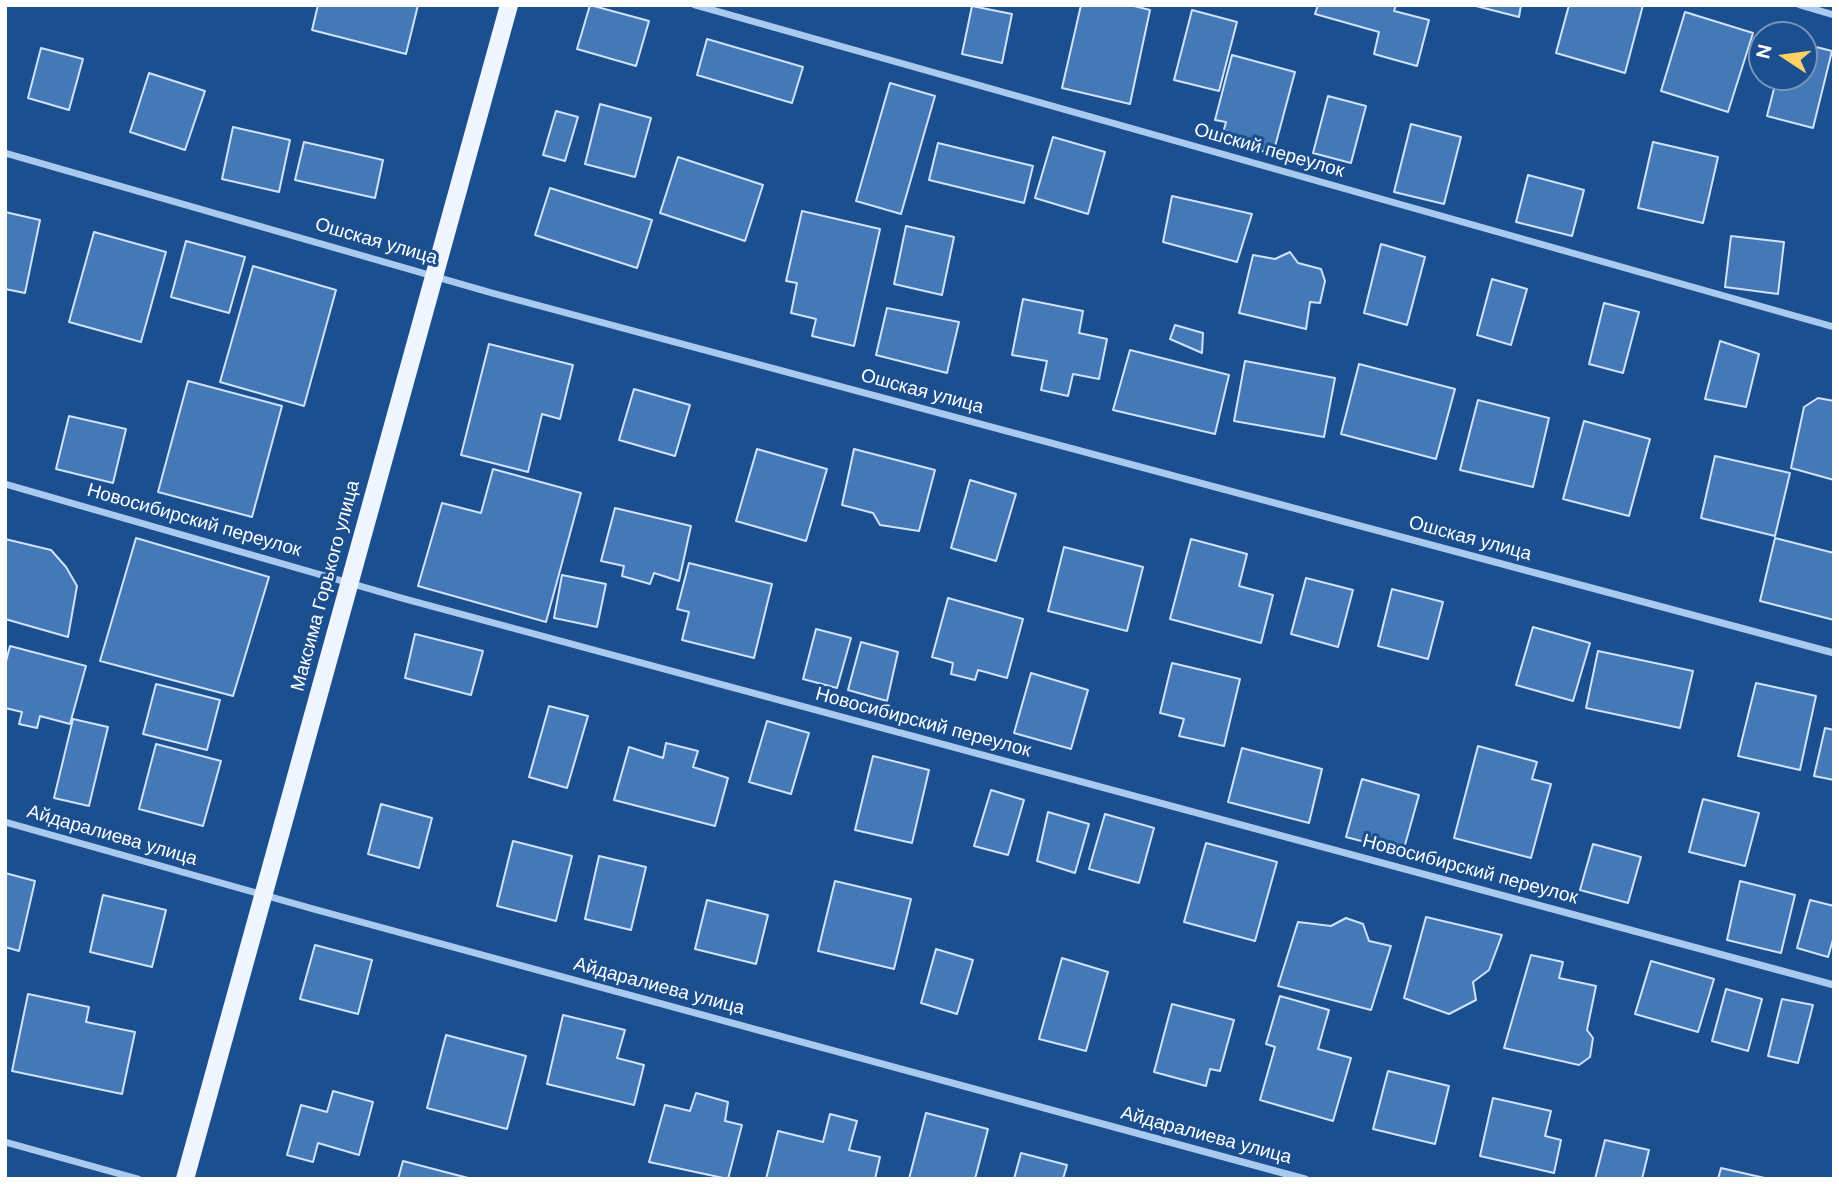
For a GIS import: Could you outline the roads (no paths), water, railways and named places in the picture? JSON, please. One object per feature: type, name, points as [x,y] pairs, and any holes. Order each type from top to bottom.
[{"type":"main road","name":"Максима Горького улица","points":[[185,1179],[509,5]]},
{"type":"street","name":"Ошский переулок","points":[[695,5],[1834,327]]},
{"type":"street","points":[[1800,5],[1834,15]]},
{"type":"street","name":"Ошская улица","points":[[5,153],[435,276],[1834,653]]},
{"type":"street","name":"Новосибирский переулок","points":[[5,484],[348,583],[1834,985]]},
{"type":"street","name":"Айдаралиева улица","points":[[5,822],[1305,1179]]},
{"type":"street","points":[[5,1142],[138,1179]]}]
